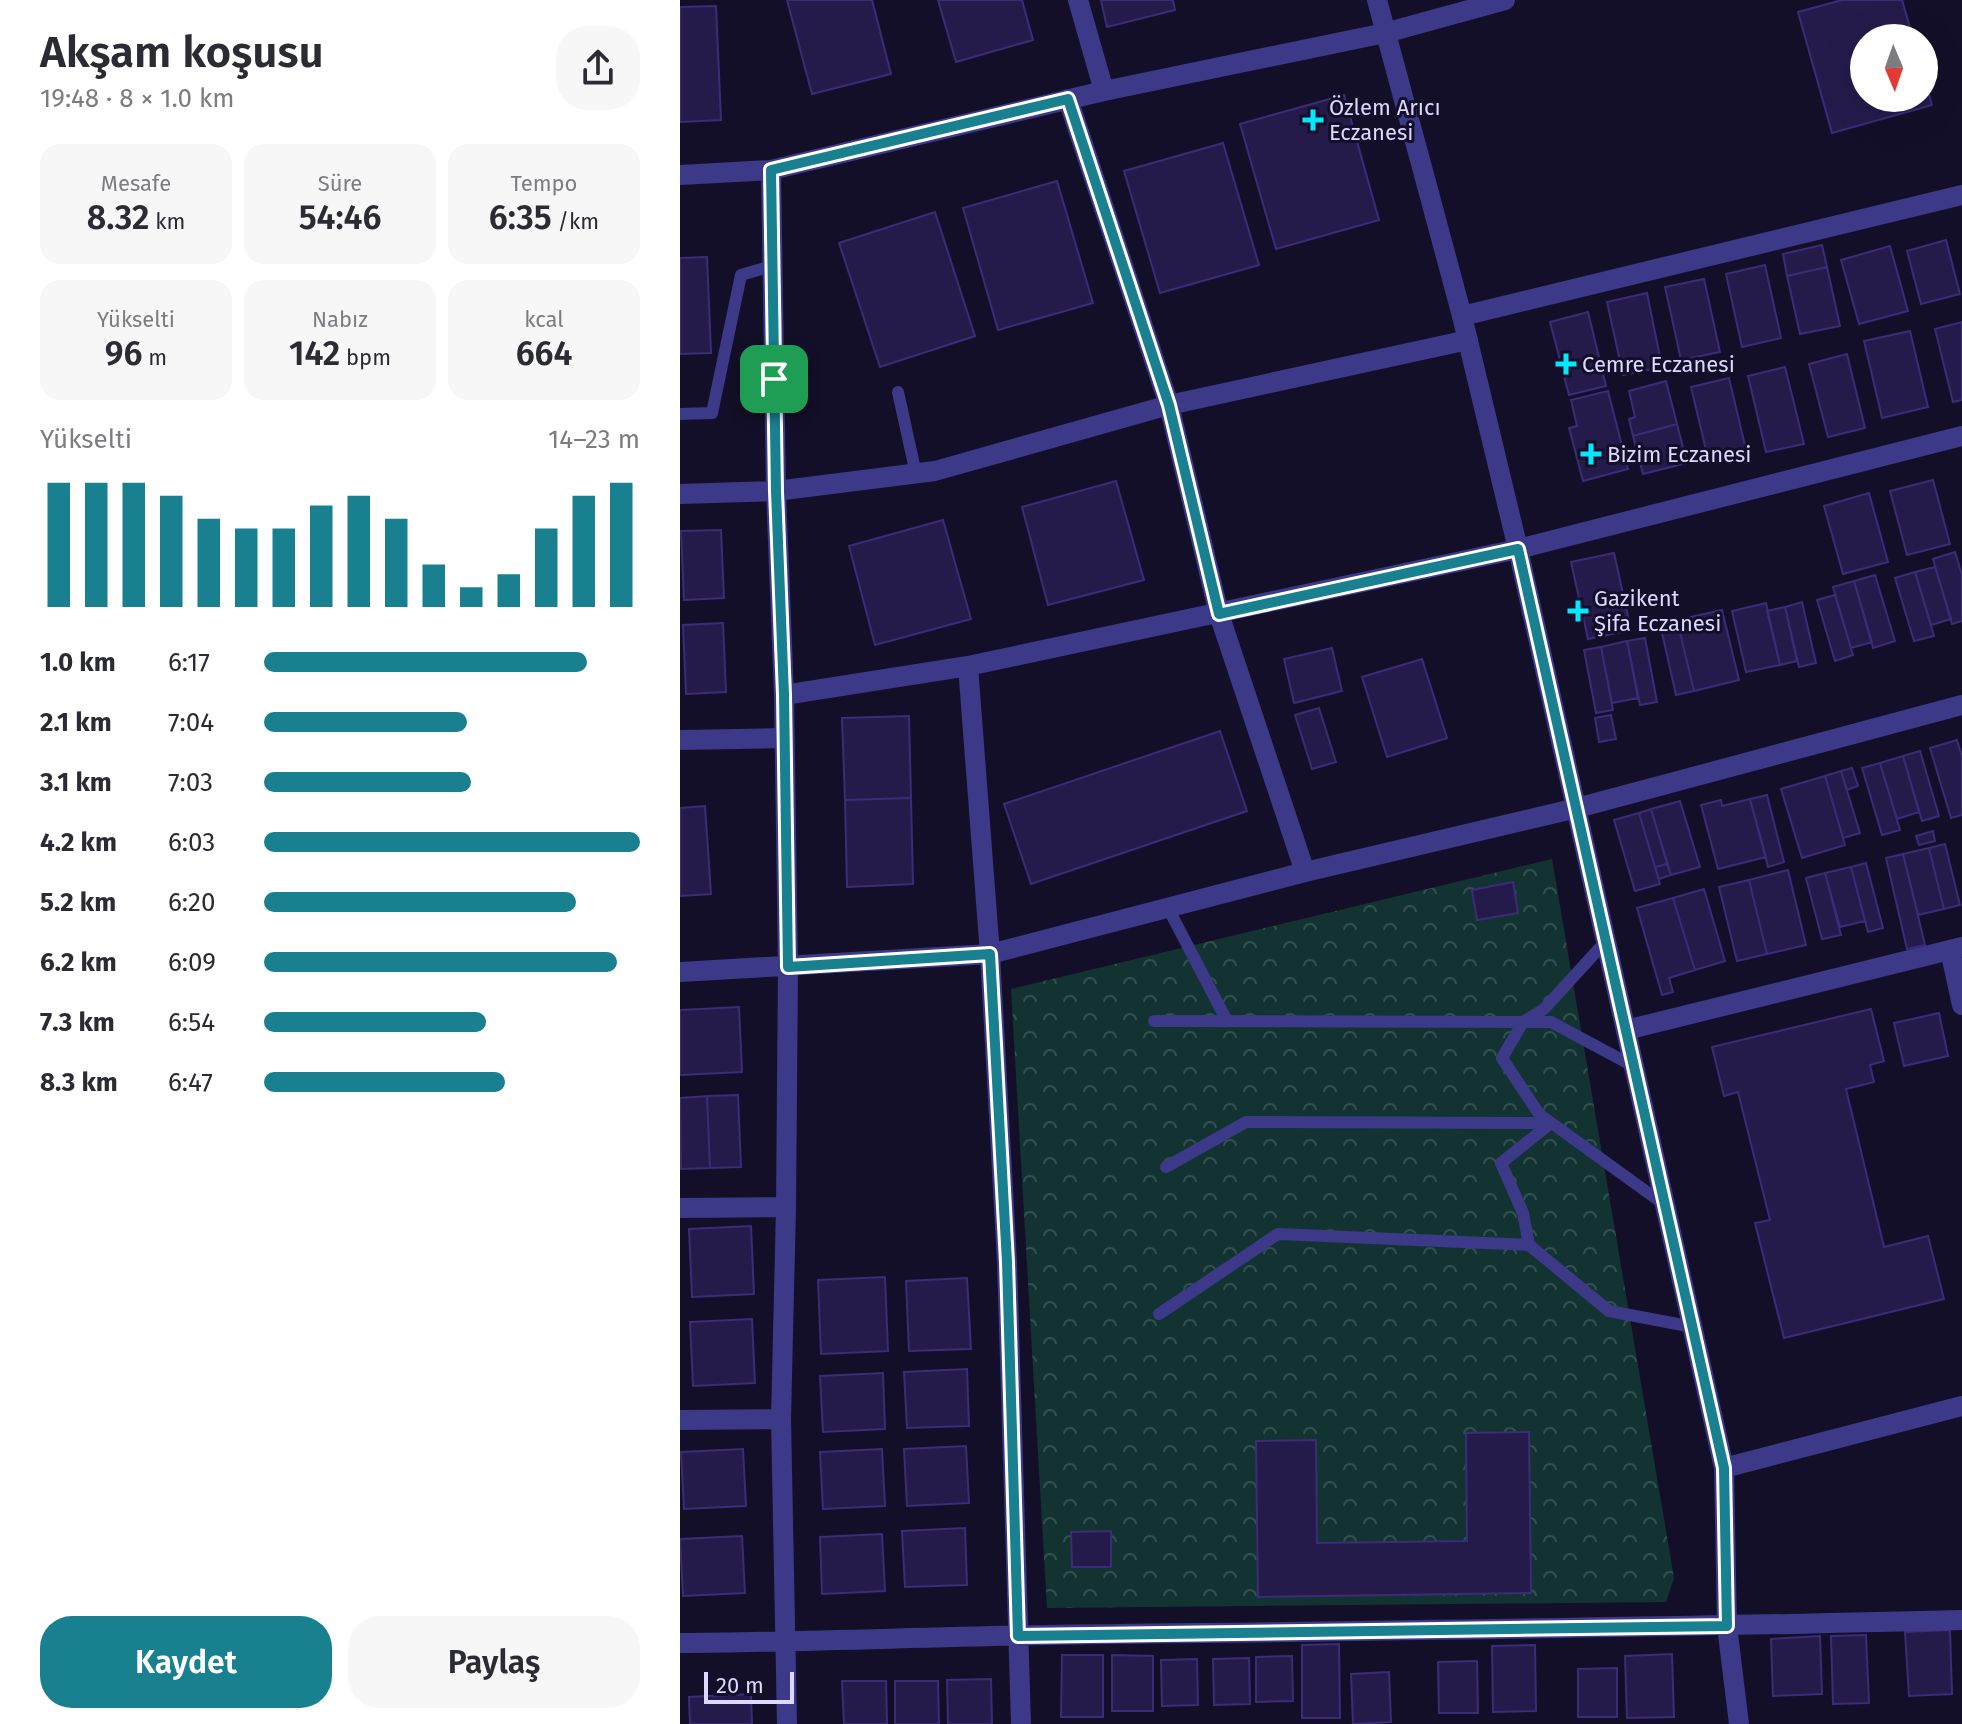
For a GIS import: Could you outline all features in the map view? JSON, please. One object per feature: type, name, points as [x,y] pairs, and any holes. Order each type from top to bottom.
[{"type":"street","points":[[1078,0],[1104,91]]},
{"type":"street","points":[[1377,0],[1462,316],[1518,549],[1724,1468],[1727,1626],[1739,1724]]},
{"type":"street","points":[[680,175],[771,170],[1068,99],[1385,33],[1505,0]]},
{"type":"street","points":[[1068,99],[1169,405],[1219,614],[1305,872]]},
{"type":"street","points":[[771,170],[788,967],[781,1419],[787,1724]]},
{"type":"street","points":[[1462,316],[1962,195]]},
{"type":"street","points":[[680,494],[776,491],[935,471],[1169,405],[1468,340]]},
{"type":"street","points":[[784,695],[968,666],[1518,549],[1962,436]]},
{"type":"street","points":[[968,666],[990,954],[1007,1262],[1021,1724]]},
{"type":"street","points":[[680,972],[990,954],[1305,872],[1577,808],[1962,705]]},
{"type":"street","points":[[680,740],[785,738]]},
{"type":"street","points":[[1626,1030],[1956,949],[1962,1005]]},
{"type":"street","points":[[680,1208],[786,1207]]},
{"type":"street","points":[[1724,1468],[1962,1406]]},
{"type":"street","points":[[680,1420],[781,1419]]},
{"type":"street","points":[[680,1643],[1962,1620]]},
{"type":"lane","points":[[680,414],[712,413],[741,275],[772,266]]},
{"type":"lane","points":[[898,392],[916,474]]},
{"type":"lane","points":[[1168,908],[1227,1021]]},
{"type":"lane","points":[[1606,941],[1544,1009],[1523,1022],[1502,1058],[1539,1114],[1665,1205]]},
{"type":"lane","points":[[1154,1021],[1551,1022],[1635,1067]]},
{"type":"lane","points":[[1166,1167],[1246,1122],[1551,1123]]},
{"type":"lane","points":[[1529,1245],[1523,1213],[1501,1163],[1551,1123]]},
{"type":"lane","points":[[1159,1314],[1278,1234],[1529,1245],[1609,1311],[1693,1327]]},
{"type":"green space","points":[[1552,859],[1674,1578],[1666,1602],[1047,1608],[1011,989]]},
{"type":"building","points":[[787,0],[872,0],[891,74],[812,94]]},
{"type":"building","points":[[938,0],[1022,0],[1033,40],[956,62]]},
{"type":"building","points":[[1101,0],[1173,0],[1175,10],[1107,27]]},
{"type":"building","points":[[1842,0],[1902,0],[1909,24],[1850,24],[1850,112],[1907,112],[1832,133],[1798,12]]},
{"type":"building","points":[[716,6],[721,120],[680,122],[680,7]]},
{"type":"building","points":[[1344,95],[1379,220],[1276,249],[1240,124]]},
{"type":"building","points":[[1223,143],[1259,265],[1160,293],[1124,171]]},
{"type":"building","points":[[1057,181],[1093,303],[998,330],[963,208]]},
{"type":"building","points":[[935,212],[975,336],[880,367],[839,243]]},
{"type":"building","points":[[1946,240],[1960,294],[1921,304],[1907,251]]},
{"type":"building","points":[[1822,245],[1827,267],[1787,276],[1783,254]]},
{"type":"building","points":[[1890,246],[1908,311],[1859,324],[1841,260]]},
{"type":"building","points":[[707,257],[711,353],[680,354],[680,258]]},
{"type":"building","points":[[1765,265],[1781,338],[1742,347],[1726,274]]},
{"type":"building","points":[[1827,267],[1840,326],[1800,334],[1787,276]]},
{"type":"building","points":[[1704,279],[1720,352],[1681,360],[1665,287]]},
{"type":"building","points":[[1647,293],[1662,367],[1623,375],[1607,302]]},
{"type":"building","points":[[1588,312],[1606,386],[1569,395],[1550,322]]},
{"type":"building","points":[[1962,322],[1962,400],[1953,402],[1935,329]]},
{"type":"building","points":[[1910,331],[1928,407],[1882,418],[1864,341]]},
{"type":"building","points":[[1847,354],[1865,428],[1828,437],[1809,364]]},
{"type":"building","points":[[1785,367],[1804,444],[1766,452],[1748,376]]},
{"type":"building","points":[[1729,378],[1747,454],[1709,463],[1691,387]]},
{"type":"building","points":[[1666,381],[1677,424],[1633,436],[1629,419],[1635,417],[1629,391]]},
{"type":"building","points":[[1608,391],[1628,469],[1583,481],[1569,428],[1577,426],[1571,400]]},
{"type":"building","points":[[1677,424],[1687,463],[1643,474],[1633,436]]},
{"type":"building","points":[[1933,480],[1950,544],[1907,555],[1890,491]]},
{"type":"building","points":[[1116,481],[1144,580],[1048,605],[1022,507]]},
{"type":"building","points":[[1869,493],[1888,562],[1843,574],[1824,506]]},
{"type":"building","points":[[943,520],[971,619],[875,645],[849,546]]},
{"type":"building","points":[[721,530],[724,598],[684,600],[681,531]]},
{"type":"building","points":[[1955,552],[1962,575],[1962,621],[1952,624],[1933,559]]},
{"type":"building","points":[[1614,553],[1631,630],[1588,639],[1571,562]]},
{"type":"building","points":[[1935,567],[1951,619],[1931,625],[1915,572]]},
{"type":"building","points":[[1915,572],[1934,636],[1914,641],[1895,578]]},
{"type":"building","points":[[1875,575],[1895,641],[1873,648],[1854,581]]},
{"type":"building","points":[[1854,581],[1872,642],[1851,648],[1833,587]]},
{"type":"building","points":[[1835,595],[1853,655],[1835,661],[1817,600]]},
{"type":"building","points":[[1802,602],[1816,663],[1799,667],[1785,607]]},
{"type":"building","points":[[1766,603],[1780,665],[1746,672],[1732,611]]},
{"type":"building","points":[[1785,607],[1797,661],[1780,665],[1767,611]]},
{"type":"building","points":[[1722,610],[1739,680],[1694,691],[1677,620]]},
{"type":"building","points":[[1677,620],[1694,691],[1676,695],[1660,624]]},
{"type":"building","points":[[723,623],[726,692],[686,694],[683,625]]},
{"type":"building","points":[[1645,638],[1657,702],[1640,705],[1627,641]]},
{"type":"building","points":[[1627,641],[1638,698],[1612,703],[1601,647]]},
{"type":"building","points":[[1601,647],[1613,710],[1596,713],[1584,650]]},
{"type":"building","points":[[1332,648],[1342,691],[1294,703],[1284,659]]},
{"type":"building","points":[[1422,659],[1447,738],[1387,757],[1362,677]]},
{"type":"building","points":[[1319,708],[1336,762],[1312,769],[1295,715]]},
{"type":"building","points":[[1611,715],[1616,739],[1599,742],[1595,718]]},
{"type":"building","points":[[909,716],[911,798],[845,800],[842,718]]},
{"type":"building","points":[[1220,731],[1247,811],[1031,884],[1004,804]]},
{"type":"building","points":[[1957,740],[1962,757],[1962,815],[1951,818],[1930,748]]},
{"type":"building","points":[[1920,751],[1939,816],[1922,821],[1903,756]]},
{"type":"building","points":[[1903,756],[1919,812],[1897,819],[1880,763]]},
{"type":"building","points":[[1880,763],[1900,830],[1882,835],[1862,768]]},
{"type":"building","points":[[1852,768],[1858,786],[1847,790],[1841,771]]},
{"type":"building","points":[[1841,771],[1860,833],[1843,838],[1825,776]]},
{"type":"building","points":[[1825,776],[1845,845],[1802,858],[1781,789]]},
{"type":"building","points":[[1767,795],[1784,862],[1768,867],[1750,799]]},
{"type":"building","points":[[911,798],[913,884],[847,887],[845,800]]},
{"type":"building","points":[[1750,799],[1766,857],[1718,869],[1701,805],[1721,800],[1722,806]]},
{"type":"building","points":[[1680,801],[1700,867],[1671,875],[1651,809]]},
{"type":"building","points":[[705,806],[711,894],[680,896],[680,808]]},
{"type":"building","points":[[1651,809],[1667,864],[1655,867],[1639,813]]},
{"type":"building","points":[[1639,813],[1660,884],[1635,891],[1614,820]]},
{"type":"building","points":[[1933,831],[1935,841],[1919,845],[1916,836]]},
{"type":"building","points":[[1945,844],[1960,905],[1944,909],[1929,848]]},
{"type":"building","points":[[1929,848],[1944,909],[1918,915],[1903,854]]},
{"type":"building","points":[[1903,854],[1925,945],[1907,949],[1886,858]]},
{"type":"building","points":[[1866,863],[1883,928],[1868,932],[1851,867]]},
{"type":"building","points":[[1667,864],[1671,875],[1659,879],[1655,867]]},
{"type":"building","points":[[1851,867],[1865,921],[1840,927],[1825,873]]},
{"type":"building","points":[[1788,870],[1806,945],[1767,954],[1749,880]]},
{"type":"building","points":[[1825,873],[1841,935],[1822,939],[1806,878]]},
{"type":"building","points":[[1749,880],[1767,954],[1737,961],[1719,887]]},
{"type":"building","points":[[1513,882],[1518,913],[1477,920],[1472,890]]},
{"type":"building","points":[[1704,889],[1725,961],[1695,970],[1673,898]]},
{"type":"building","points":[[1673,898],[1695,970],[1669,978],[1673,992],[1662,995],[1637,908]]},
{"type":"building","points":[[739,1007],[742,1072],[680,1075],[680,1010]]},
{"type":"building","points":[[1871,1009],[1884,1061],[1870,1065],[1874,1082],[1846,1089],[1884,1247],[1928,1236],[1944,1299],[1784,1338],[1755,1223],[1770,1220],[1738,1092],[1724,1096],[1712,1047]]},
{"type":"building","points":[[1939,1013],[1948,1056],[1904,1066],[1894,1023]]},
{"type":"building","points":[[738,1095],[741,1167],[710,1168],[707,1096]]},
{"type":"building","points":[[707,1096],[710,1168],[681,1169],[680,1098]]},
{"type":"building","points":[[751,1226],[754,1294],[692,1297],[689,1229]]},
{"type":"building","points":[[885,1277],[888,1351],[821,1354],[818,1280]]},
{"type":"building","points":[[967,1278],[971,1349],[909,1351],[906,1281]]},
{"type":"building","points":[[752,1319],[755,1383],[693,1386],[690,1322]]},
{"type":"building","points":[[967,1369],[969,1426],[907,1428],[904,1372]]},
{"type":"building","points":[[883,1373],[885,1429],[823,1432],[820,1376]]},
{"type":"building","points":[[1529,1432],[1531,1593],[1258,1597],[1256,1441],[1316,1440],[1317,1543],[1467,1541],[1466,1433]]},
{"type":"building","points":[[966,1446],[969,1503],[907,1506],[904,1449]]},
{"type":"building","points":[[743,1449],[746,1506],[684,1509],[681,1452]]},
{"type":"building","points":[[882,1449],[885,1506],[823,1509],[820,1452]]},
{"type":"building","points":[[965,1528],[967,1585],[905,1587],[902,1531]]},
{"type":"building","points":[[1111,1531],[1111,1567],[1072,1567],[1071,1532]]},
{"type":"building","points":[[882,1534],[885,1591],[822,1594],[820,1537]]},
{"type":"building","points":[[742,1536],[745,1593],[683,1596],[680,1539]]},
{"type":"building","points":[[1950,1630],[1952,1694],[1909,1696],[1905,1632]]},
{"type":"building","points":[[1866,1635],[1869,1703],[1833,1704],[1831,1636]]},
{"type":"building","points":[[1820,1636],[1822,1694],[1773,1696],[1771,1639]]},
{"type":"building","points":[[1339,1644],[1340,1718],[1302,1718],[1302,1645]]},
{"type":"building","points":[[1535,1645],[1536,1711],[1493,1712],[1492,1646]]},
{"type":"building","points":[[1672,1654],[1674,1717],[1627,1718],[1625,1656]]},
{"type":"building","points":[[1062,1655],[1103,1655],[1103,1717],[1061,1717]]},
{"type":"building","points":[[1112,1655],[1153,1656],[1153,1711],[1112,1711]]},
{"type":"building","points":[[1292,1656],[1293,1701],[1256,1702],[1256,1657]]},
{"type":"building","points":[[1249,1658],[1250,1704],[1214,1705],[1213,1659]]},
{"type":"building","points":[[1197,1659],[1198,1705],[1162,1706],[1161,1660]]},
{"type":"building","points":[[1477,1661],[1478,1713],[1439,1713],[1438,1662]]},
{"type":"building","points":[[1617,1668],[1617,1717],[1578,1717],[1578,1669]]},
{"type":"building","points":[[1389,1672],[1391,1722],[1353,1724],[1351,1674]]},
{"type":"building","points":[[991,1679],[992,1724],[948,1724],[947,1680]]},
{"type":"building","points":[[842,1681],[886,1681],[887,1724],[844,1724]]},
{"type":"building","points":[[895,1681],[938,1681],[939,1724],[895,1724]]},
{"type":"building","points":[[751,1694],[752,1724],[690,1724],[689,1697]]},
{"type":"place","name":"Özlem Arıcı Eczanesi","points":[[1313,120]]},
{"type":"place","name":"Cemre Eczanesi","points":[[1566,364]]},
{"type":"place","name":"Bizim Eczanesi","points":[[1591,454]]},
{"type":"place","name":"Gazikent Şifa Eczanesi","points":[[1578,611]]},
{"type":"route","points":[[1068,99],[1169,405],[1219,614],[1518,549],[1724,1468],[1727,1626],[1018,1636],[1007,1262],[990,954],[788,967],[784,695],[774,379],[771,170],[1068,99]]}]
